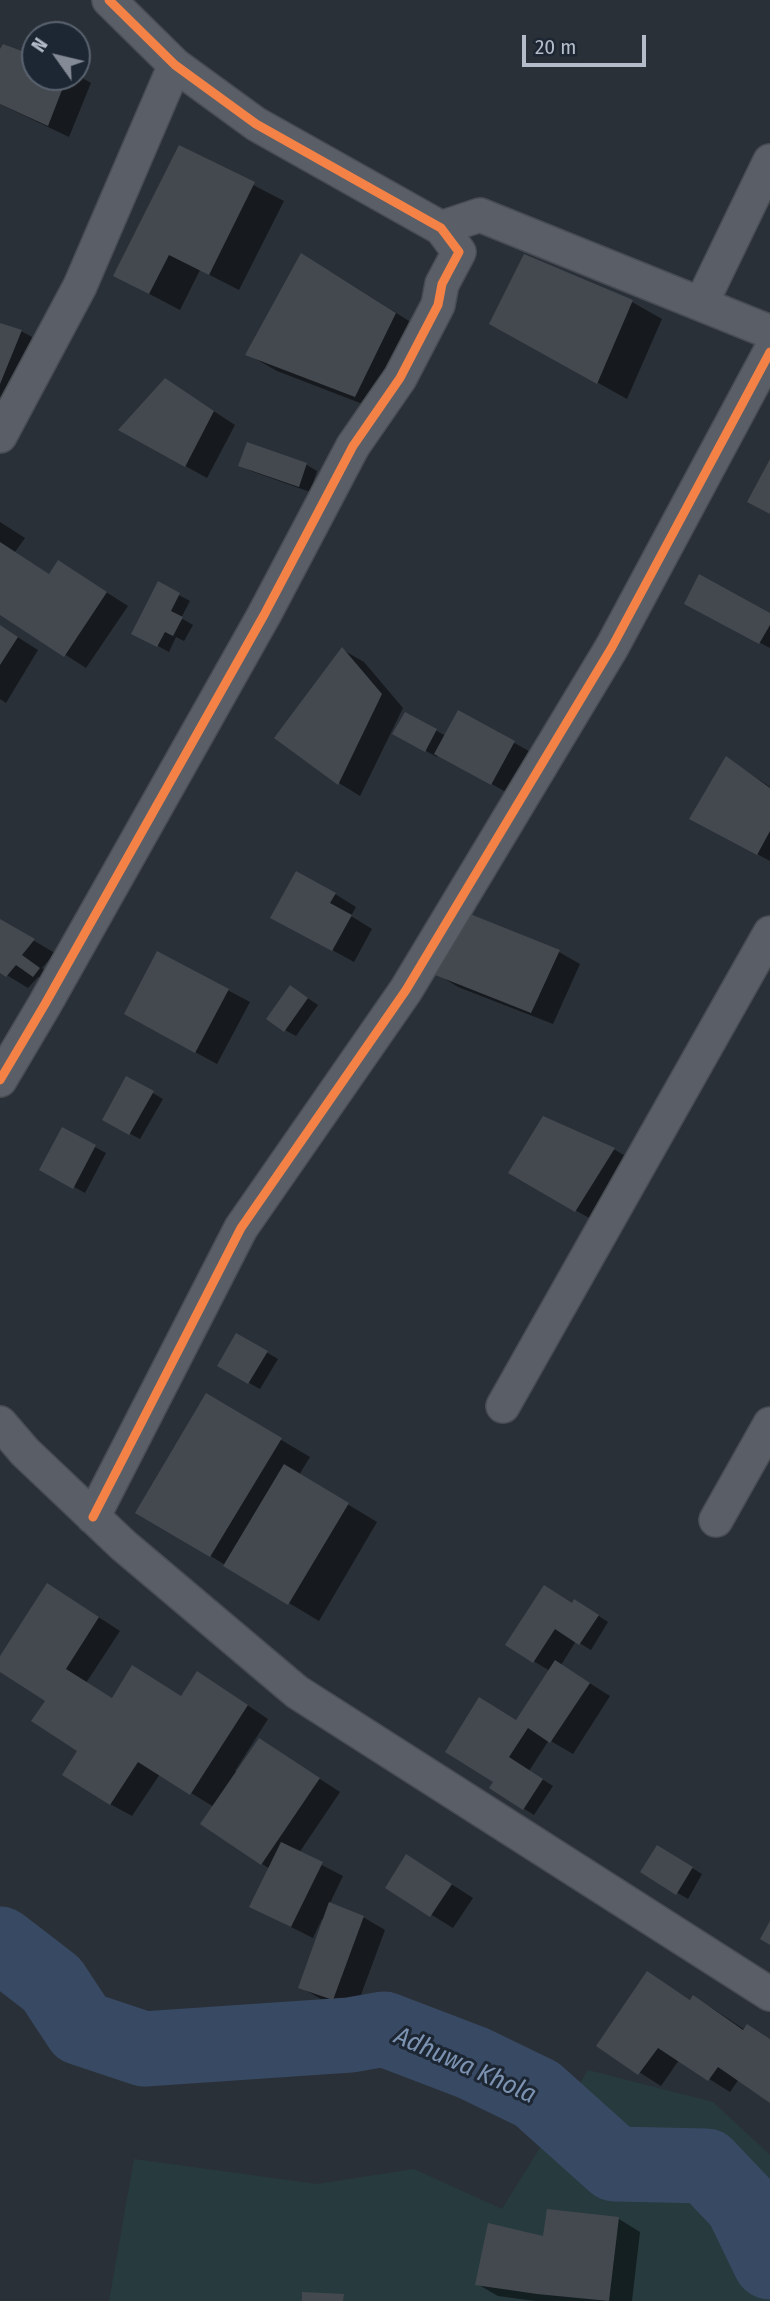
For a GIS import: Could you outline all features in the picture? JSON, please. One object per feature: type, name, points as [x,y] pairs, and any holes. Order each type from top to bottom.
[{"type":"street","points":[[0,1080],[46,1004],[264,615],[353,446],[406,366],[438,305],[442,284],[459,252],[441,228],[256,124],[175,65],[109,0]]},
{"type":"street","points":[[0,436],[80,286],[175,65]]},
{"type":"street","points":[[701,304],[770,161]]},
{"type":"street","points":[[441,228],[480,215],[770,332]]},
{"type":"street","points":[[93,1517],[241,1228],[420,966],[612,647],[770,352]]},
{"type":"street","points":[[503,1406],[770,933]]},
{"type":"street","points":[[0,1423],[25,1452],[123,1545],[297,1692],[770,1994]]},
{"type":"street","points":[[716,1520],[770,1424]]},
{"type":"green space","points":[[588,2070],[713,2102],[770,2155],[770,2301],[109,2301],[134,2159],[317,2184],[414,2169],[502,2209]]},
{"type":"building","points":[[3,44],[21,51],[21,91],[62,91],[48,126],[0,104],[0,49]]},
{"type":"building","points":[[179,145],[255,182],[209,275],[169,255],[149,294],[113,276]]},
{"type":"building","points":[[301,253],[396,313],[355,397],[245,355]]},
{"type":"building","points":[[524,254],[633,300],[597,384],[489,324]]},
{"type":"building","points":[[0,323],[22,330],[0,384]]},
{"type":"building","points":[[165,378],[214,411],[185,467],[118,430]]},
{"type":"building","points":[[247,442],[307,463],[299,487],[238,466]]},
{"type":"building","points":[[770,459],[770,514],[747,502]]},
{"type":"building","points":[[0,542],[49,574],[58,560],[107,592],[64,657],[0,615]]},
{"type":"building","points":[[699,574],[770,613],[770,625],[759,644],[684,604]]},
{"type":"building","points":[[158,581],[180,593],[171,611],[183,617],[173,636],[165,632],[157,647],[131,634]]},
{"type":"building","points":[[0,625],[18,637],[0,665]]},
{"type":"building","points":[[342,647],[382,694],[338,785],[274,738]]},
{"type":"building","points":[[458,710],[515,741],[491,785],[434,754]]},
{"type":"building","points":[[405,712],[437,729],[425,752],[392,734]]},
{"type":"building","points":[[726,756],[770,788],[770,831],[757,855],[689,819]]},
{"type":"building","points":[[296,871],[336,893],[330,903],[352,915],[332,951],[270,918]]},
{"type":"building","points":[[455,908],[560,950],[531,1013],[435,975]]},
{"type":"building","points":[[0,919],[35,939],[22,955],[40,968],[33,977],[16,965],[6,977],[0,973]]},
{"type":"building","points":[[157,951],[229,989],[195,1053],[124,1014]]},
{"type":"building","points":[[290,985],[308,998],[284,1032],[266,1019]]},
{"type":"building","points":[[126,1076],[154,1091],[129,1135],[102,1120]]},
{"type":"building","points":[[543,1116],[615,1148],[575,1212],[508,1173]]},
{"type":"building","points":[[62,1127],[96,1145],[73,1189],[39,1170]]},
{"type":"building","points":[[236,1333],[268,1351],[248,1384],[217,1366]]},
{"type":"building","points":[[206,1393],[282,1438],[210,1557],[135,1513]]},
{"type":"building","points":[[284,1464],[349,1503],[288,1605],[223,1566]]},
{"type":"building","points":[[47,1583],[99,1617],[66,1669],[112,1698],[132,1665],[181,1696],[197,1671],[248,1705],[190,1795],[138,1762],[110,1805],[62,1775],[77,1751],[31,1721],[45,1701],[0,1672],[0,1656]]},
{"type":"building","points":[[544,1585],[572,1603],[574,1599],[599,1615],[579,1645],[555,1629],[533,1663],[505,1645]]},
{"type":"building","points":[[555,1660],[590,1683],[550,1743],[528,1728],[509,1757],[543,1779],[523,1810],[489,1788],[493,1782],[445,1752],[479,1697],[516,1720]]},
{"type":"building","points":[[259,1738],[320,1778],[261,1865],[200,1824]]},
{"type":"building","points":[[281,1842],[323,1862],[291,1927],[249,1907]]},
{"type":"building","points":[[657,1845],[693,1867],[676,1895],[640,1872]]},
{"type":"building","points":[[406,1854],[452,1884],[430,1917],[385,1888]]},
{"type":"building","points":[[329,1902],[364,1916],[333,2000],[298,1988]]},
{"type":"building","points":[[770,1921],[770,1945],[760,1939]]},
{"type":"building","points":[[647,1971],[690,2000],[693,1995],[743,2030],[747,2024],[770,2039],[770,2103],[718,2067],[708,2081],[658,2048],[638,2075],[596,2046]]},
{"type":"building","points":[[547,2209],[619,2217],[609,2301],[475,2285],[488,2223],[543,2236]]},
{"type":"building","points":[[302,2292],[344,2294],[343,2301],[302,2301]]},
{"type":"waterway","name":"Adhuwa Khola","points":[[0,1944],[52,1984],[81,2028],[144,2049],[350,2035],[384,2029],[473,2063],[537,2094],[615,2164],[706,2166],[742,2204],[770,2262]]},
{"type":"cycle path","points":[[0,1080],[264,615],[353,446],[400,378],[438,305],[442,284],[459,252],[441,228],[256,124],[175,65],[109,0]]},
{"type":"cycle path","points":[[93,1517],[241,1228],[406,990],[612,647],[770,352]]}]
